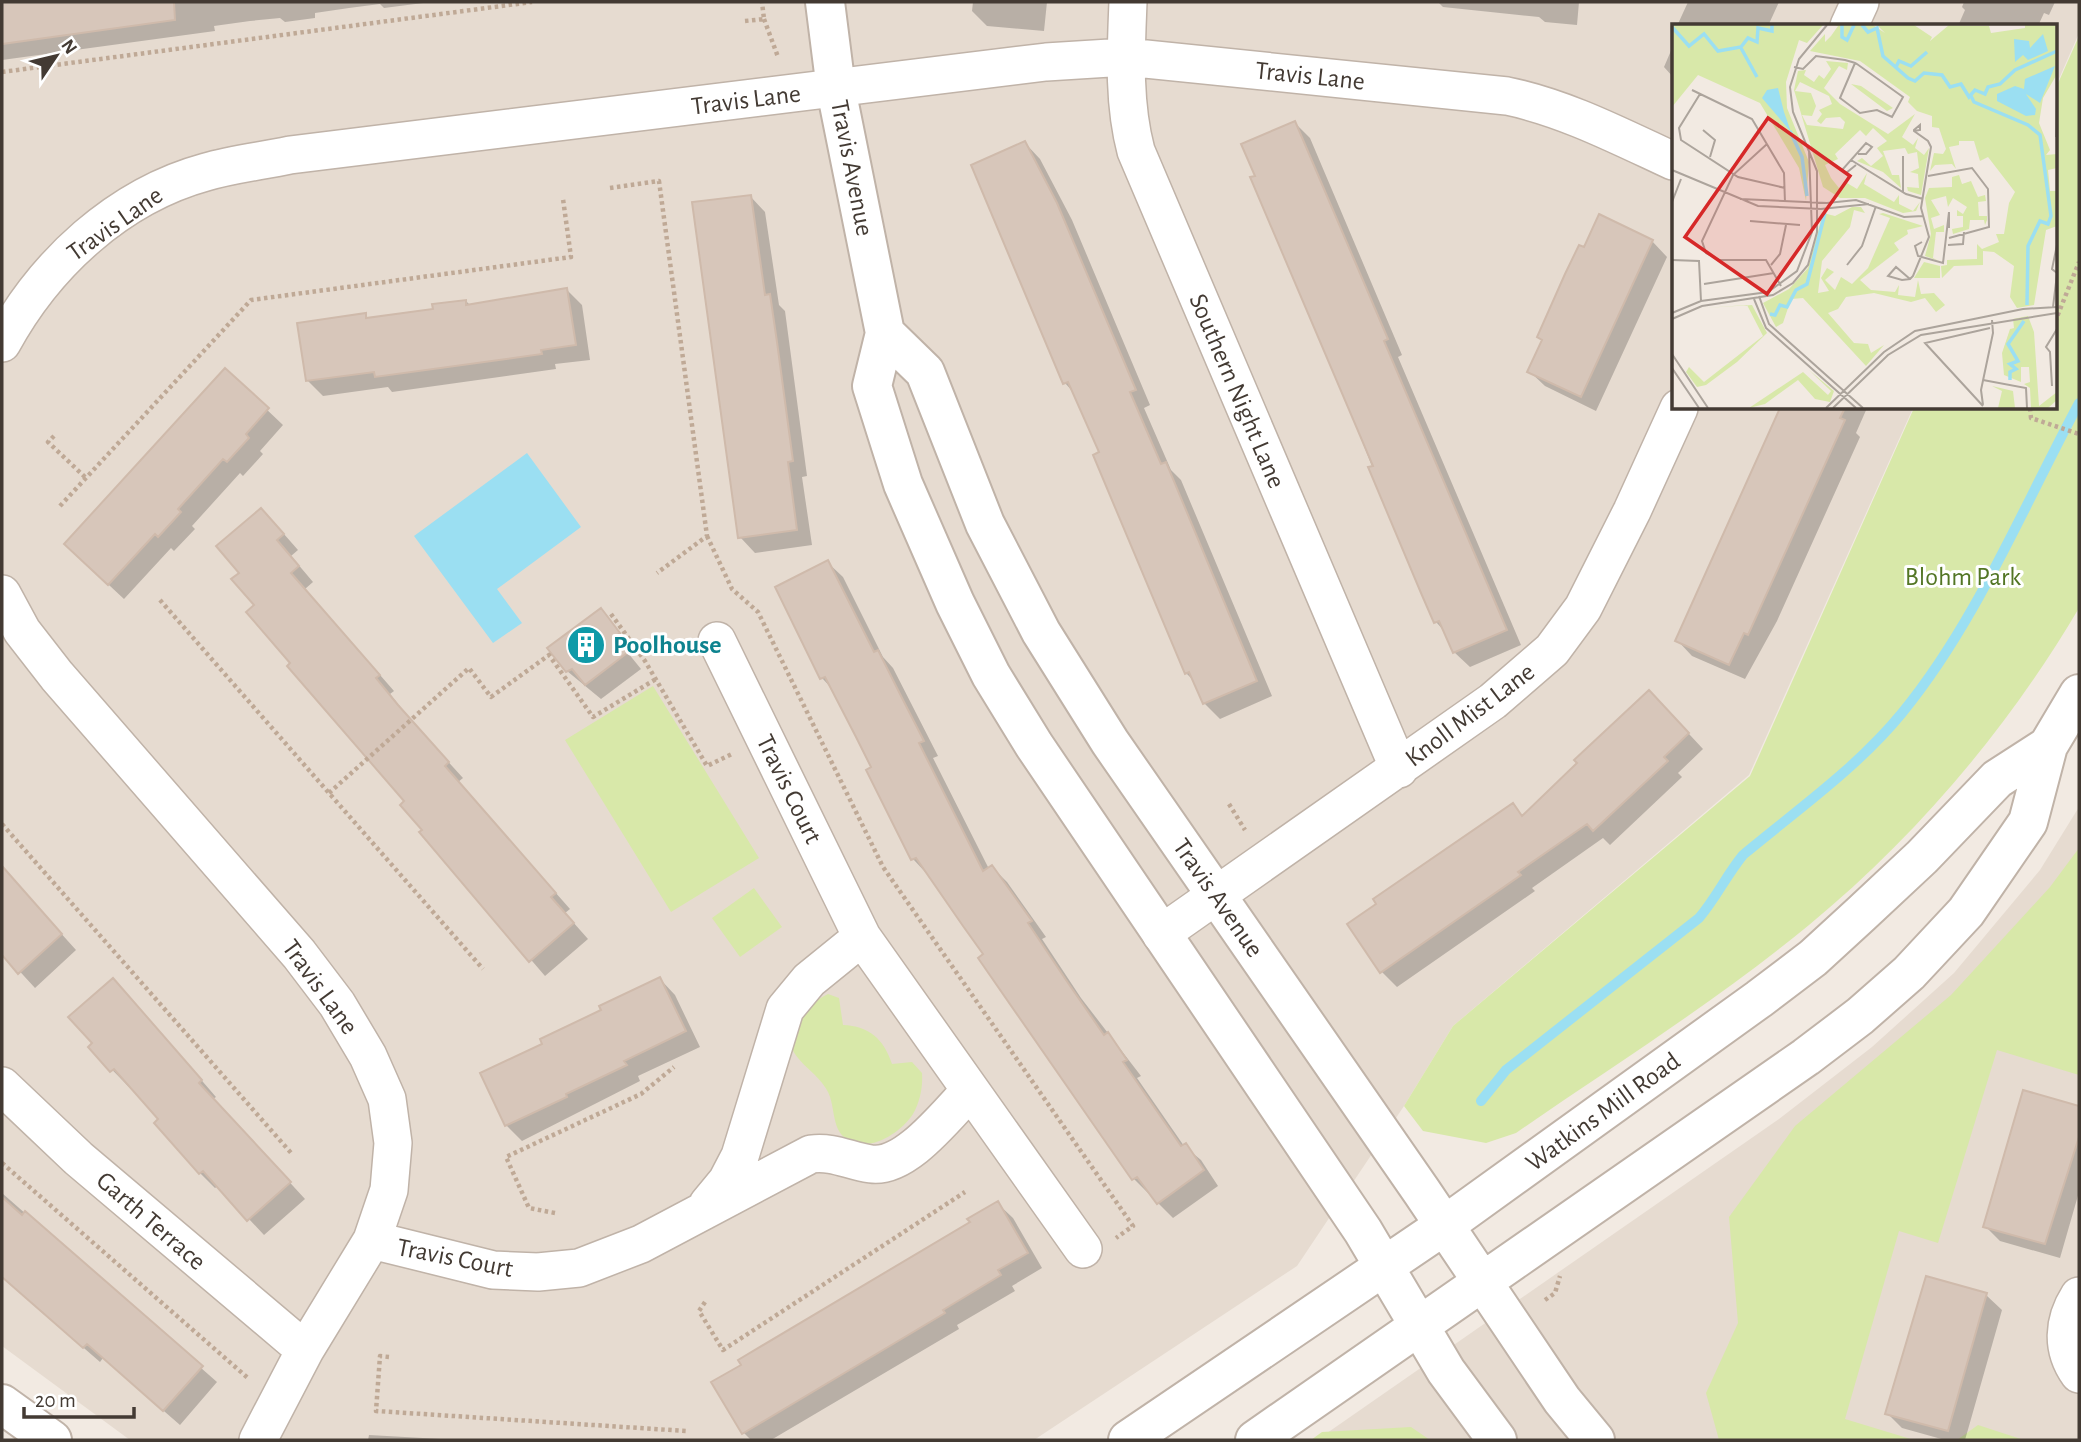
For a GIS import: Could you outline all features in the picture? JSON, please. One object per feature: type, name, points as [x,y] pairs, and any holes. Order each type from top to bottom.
[{"type":"street","name":"Travis Avenue","points":[[825,2],[836,89],[885,332],[872,386],[903,484],[955,603],[991,676],[1034,745],[1384,1267],[1446,1371],[1497,1440]]},
{"type":"street","name":"Southern Night Lane","points":[[1128,2],[1126,57],[1130,130],[1140,161],[1399,769]]},
{"type":"street","points":[[1850,24],[1860,2]]},
{"type":"street","name":"Travis Lane","points":[[2,343],[37,287],[84,239],[154,193],[207,172],[290,155],[1046,62],[1126,57],[1507,96],[1535,102],[1579,118],[1672,161]]},
{"type":"street","name":"Travis Avenue","points":[[885,332],[925,372],[985,524],[1041,632],[1110,742],[1445,1225],[1562,1400],[1595,1440]]},
{"type":"street","name":"Knoll Mist Lane","points":[[1161,934],[1399,769],[1516,684],[1567,632],[1632,511],[1678,410]]},
{"type":"street","name":"Travis Lane","points":[[2,594],[22,631],[58,676],[299,954],[337,1004],[368,1056],[387,1099],[393,1143],[389,1190],[372,1240],[305,1350],[258,1440]]},
{"type":"street","name":"Travis Court","points":[[717,641],[862,937],[1083,1249]]},
{"type":"street","name":"Watkins Mill Road","points":[[1255,1440],[1806,1057],[1909,973],[1966,912],[2028,822],[2048,746],[2079,694]]},
{"type":"street","name":"Watkins Mill Road","points":[[1128,1440],[1445,1225],[1813,958],[1922,857],[1997,779],[2048,746]]},
{"type":"street","name":"Travis Court","points":[[695,1215],[721,1190],[736,1165],[785,1009],[809,980],[862,937]]},
{"type":"street","name":"Garth Terrace","points":[[2,1086],[78,1158],[305,1350]]},
{"type":"street","name":"Travis Court","points":[[372,1240],[493,1270],[562,1271],[609,1258],[811,1154],[836,1154],[874,1165],[888,1163],[913,1149],[970,1091]]},
{"type":"street","points":[[2079,1296],[2067,1323],[2065,1341],[2068,1358],[2079,1374]]},
{"type":"street","points":[[2,1404],[52,1440]]},
{"type":"path","points":[[2,72],[532,2]]},
{"type":"path","points":[[762,2],[764,19],[778,57]]},
{"type":"path","points":[[745,21],[764,19]]},
{"type":"path","points":[[610,188],[659,181],[707,536],[732,589],[758,612],[883,867],[1133,1226],[1088,1257],[1083,1249]]},
{"type":"path","points":[[60,506],[251,300],[571,257],[563,199]]},
{"type":"path","points":[[2056,320],[2079,262]]},
{"type":"path","points":[[2030,410],[2031,418],[2079,434]]},
{"type":"path","points":[[54,436],[48,442],[86,478]]},
{"type":"path","points":[[657,573],[707,536]]},
{"type":"path","points":[[159,600],[483,970]]},
{"type":"path","points":[[611,614],[656,678],[707,766],[764,738]]},
{"type":"path","points":[[329,793],[469,668],[491,697],[548,655],[593,717],[656,678]]},
{"type":"path","points":[[1229,804],[1247,834]]},
{"type":"path","points":[[2,824],[292,1154]]},
{"type":"path","points":[[555,1213],[529,1208],[506,1157],[641,1094],[674,1067]]},
{"type":"path","points":[[2,1163],[215,1349]]},
{"type":"path","points":[[705,1302],[699,1311],[723,1350],[965,1192]]},
{"type":"path","points":[[389,1357],[380,1356],[376,1411],[686,1431]]},
{"type":"shaded area","points":[[2,2],[2079,2],[2079,33],[2056,86],[2056,24],[1672,24],[1672,410],[1912,410],[1749,775],[1453,1026],[1404,1106],[1297,1266],[1034,1440],[130,1440],[2,1346]]},
{"type":"shaded area","points":[[2079,807],[2079,1440],[1317,1440],[1779,1119],[1872,1047],[1954,973],[2040,870]]},
{"type":"green space","name":"Blohm Park","points":[[2079,36],[2079,608],[2022,696],[1958,778],[1887,855],[1849,891],[1774,953],[1702,1006],[1516,1133],[1486,1143],[1423,1131],[1404,1106],[1453,1026],[1750,776],[1913,410],[2056,410],[2056,88]]},
{"type":"green space","points":[[653,686],[759,858],[671,912],[565,740]]},
{"type":"green space","points":[[2079,848],[2079,1075],[1997,1050],[1938,1243],[1899,1231],[1845,1419],[1914,1440],[1719,1440],[1706,1393],[1738,1323],[1729,1217],[1795,1126],[1951,995],[2050,887]]},
{"type":"green space","points":[[754,888],[782,927],[740,957],[712,918]]},
{"type":"green space","points":[[828,994],[839,998],[843,1025],[868,1031],[880,1041],[892,1064],[912,1062],[922,1073],[920,1094],[913,1114],[900,1129],[882,1140],[862,1144],[852,1142],[840,1133],[828,1092],[791,1047],[802,1015]]},
{"type":"green space","points":[[1978,1425],[2024,1440],[1957,1440]]},
{"type":"green space","points":[[1411,1427],[1430,1440],[1311,1440],[1322,1432]]},
{"type":"water","points":[[527,453],[581,527],[497,589],[522,623],[493,643],[414,536]]},
{"type":"building","points":[[2,2],[174,2],[175,20],[2,44]]},
{"type":"building","points":[[1295,121],[1388,339],[1384,341],[1507,630],[1453,653],[1439,621],[1434,623],[1421,593],[1368,467],[1373,466],[1250,177],[1255,176],[1241,144]]},
{"type":"building","points":[[1025,141],[1057,203],[1136,390],[1130,392],[1161,464],[1166,462],[1257,681],[1203,704],[1189,672],[1185,674],[1093,455],[1099,452],[1068,382],[1063,384],[971,165]]},
{"type":"building","points":[[751,195],[765,295],[770,294],[777,342],[793,461],[788,462],[797,530],[738,538],[692,202]]},
{"type":"building","points":[[1599,214],[1653,240],[1581,397],[1527,372],[1542,340],[1537,337],[1565,274],[1579,245],[1584,247]]},
{"type":"building","points":[[567,288],[576,345],[541,350],[542,354],[375,377],[374,372],[306,381],[297,323],[366,313],[366,318],[433,309],[432,304],[466,300],[466,305]]},
{"type":"building","points":[[225,368],[269,408],[246,434],[249,438],[227,462],[223,459],[178,509],[181,512],[158,537],[155,534],[108,585],[64,544]]},
{"type":"building","points":[[1779,410],[1844,410],[1840,418],[1845,420],[1748,635],[1744,633],[1729,665],[1675,641]]},
{"type":"building","points":[[261,508],[284,534],[277,540],[299,566],[291,573],[380,675],[376,678],[449,762],[445,766],[556,893],[551,897],[574,923],[529,962],[419,832],[422,830],[400,805],[404,801],[287,666],[290,663],[246,612],[254,605],[231,579],[239,573],[216,546]]},
{"type":"building","points":[[828,560],[874,652],[878,650],[924,741],[919,743],[983,871],[992,865],[1032,921],[1028,923],[1104,1035],[1108,1032],[1127,1060],[1123,1062],[1181,1146],[1186,1143],[1204,1170],[1157,1204],[1137,1177],[1132,1180],[978,958],[983,954],[916,858],[911,860],[866,770],[871,767],[825,677],[820,679],[775,587]]},
{"type":"building","name":"Poolhouse","points":[[601,608],[620,633],[615,637],[627,653],[585,685],[572,669],[566,672],[547,648]]},
{"type":"building","points":[[1649,690],[1689,733],[1664,757],[1668,761],[1593,831],[1587,824],[1518,872],[1521,875],[1380,973],[1347,924],[1376,904],[1373,899],[1513,803],[1522,816],[1577,763],[1574,760]]},
{"type":"building","points":[[2,866],[62,934],[18,974],[2,955]]},
{"type":"building","points":[[660,977],[686,1031],[624,1061],[627,1065],[566,1094],[567,1097],[505,1126],[480,1073],[542,1044],[540,1039],[601,1010],[599,1006]]},
{"type":"building","points":[[113,978],[202,1080],[199,1083],[291,1182],[247,1221],[203,1171],[199,1174],[154,1123],[158,1119],[114,1069],[110,1072],[88,1047],[92,1043],[68,1017]]},
{"type":"building","points":[[2023,1090],[2079,1106],[2079,1137],[2045,1244],[1983,1227]]},
{"type":"building","points":[[2,1197],[22,1215],[25,1211],[203,1366],[163,1411],[87,1344],[83,1348],[2,1277]]},
{"type":"building","points":[[998,1201],[1028,1253],[998,1270],[1001,1275],[943,1310],[945,1313],[742,1434],[711,1382],[741,1365],[738,1360],[970,1222],[967,1219]]},
{"type":"building","points":[[1926,1276],[1987,1293],[1948,1431],[1885,1414]]},
{"type":"waterway","points":[[1481,1101],[1506,1070],[1699,918],[1743,855],[1846,770],[1902,713],[1929,678],[1976,602],[2079,403]]},
{"type":"place","name":"Poolhouse","points":[[586,645]]}]
